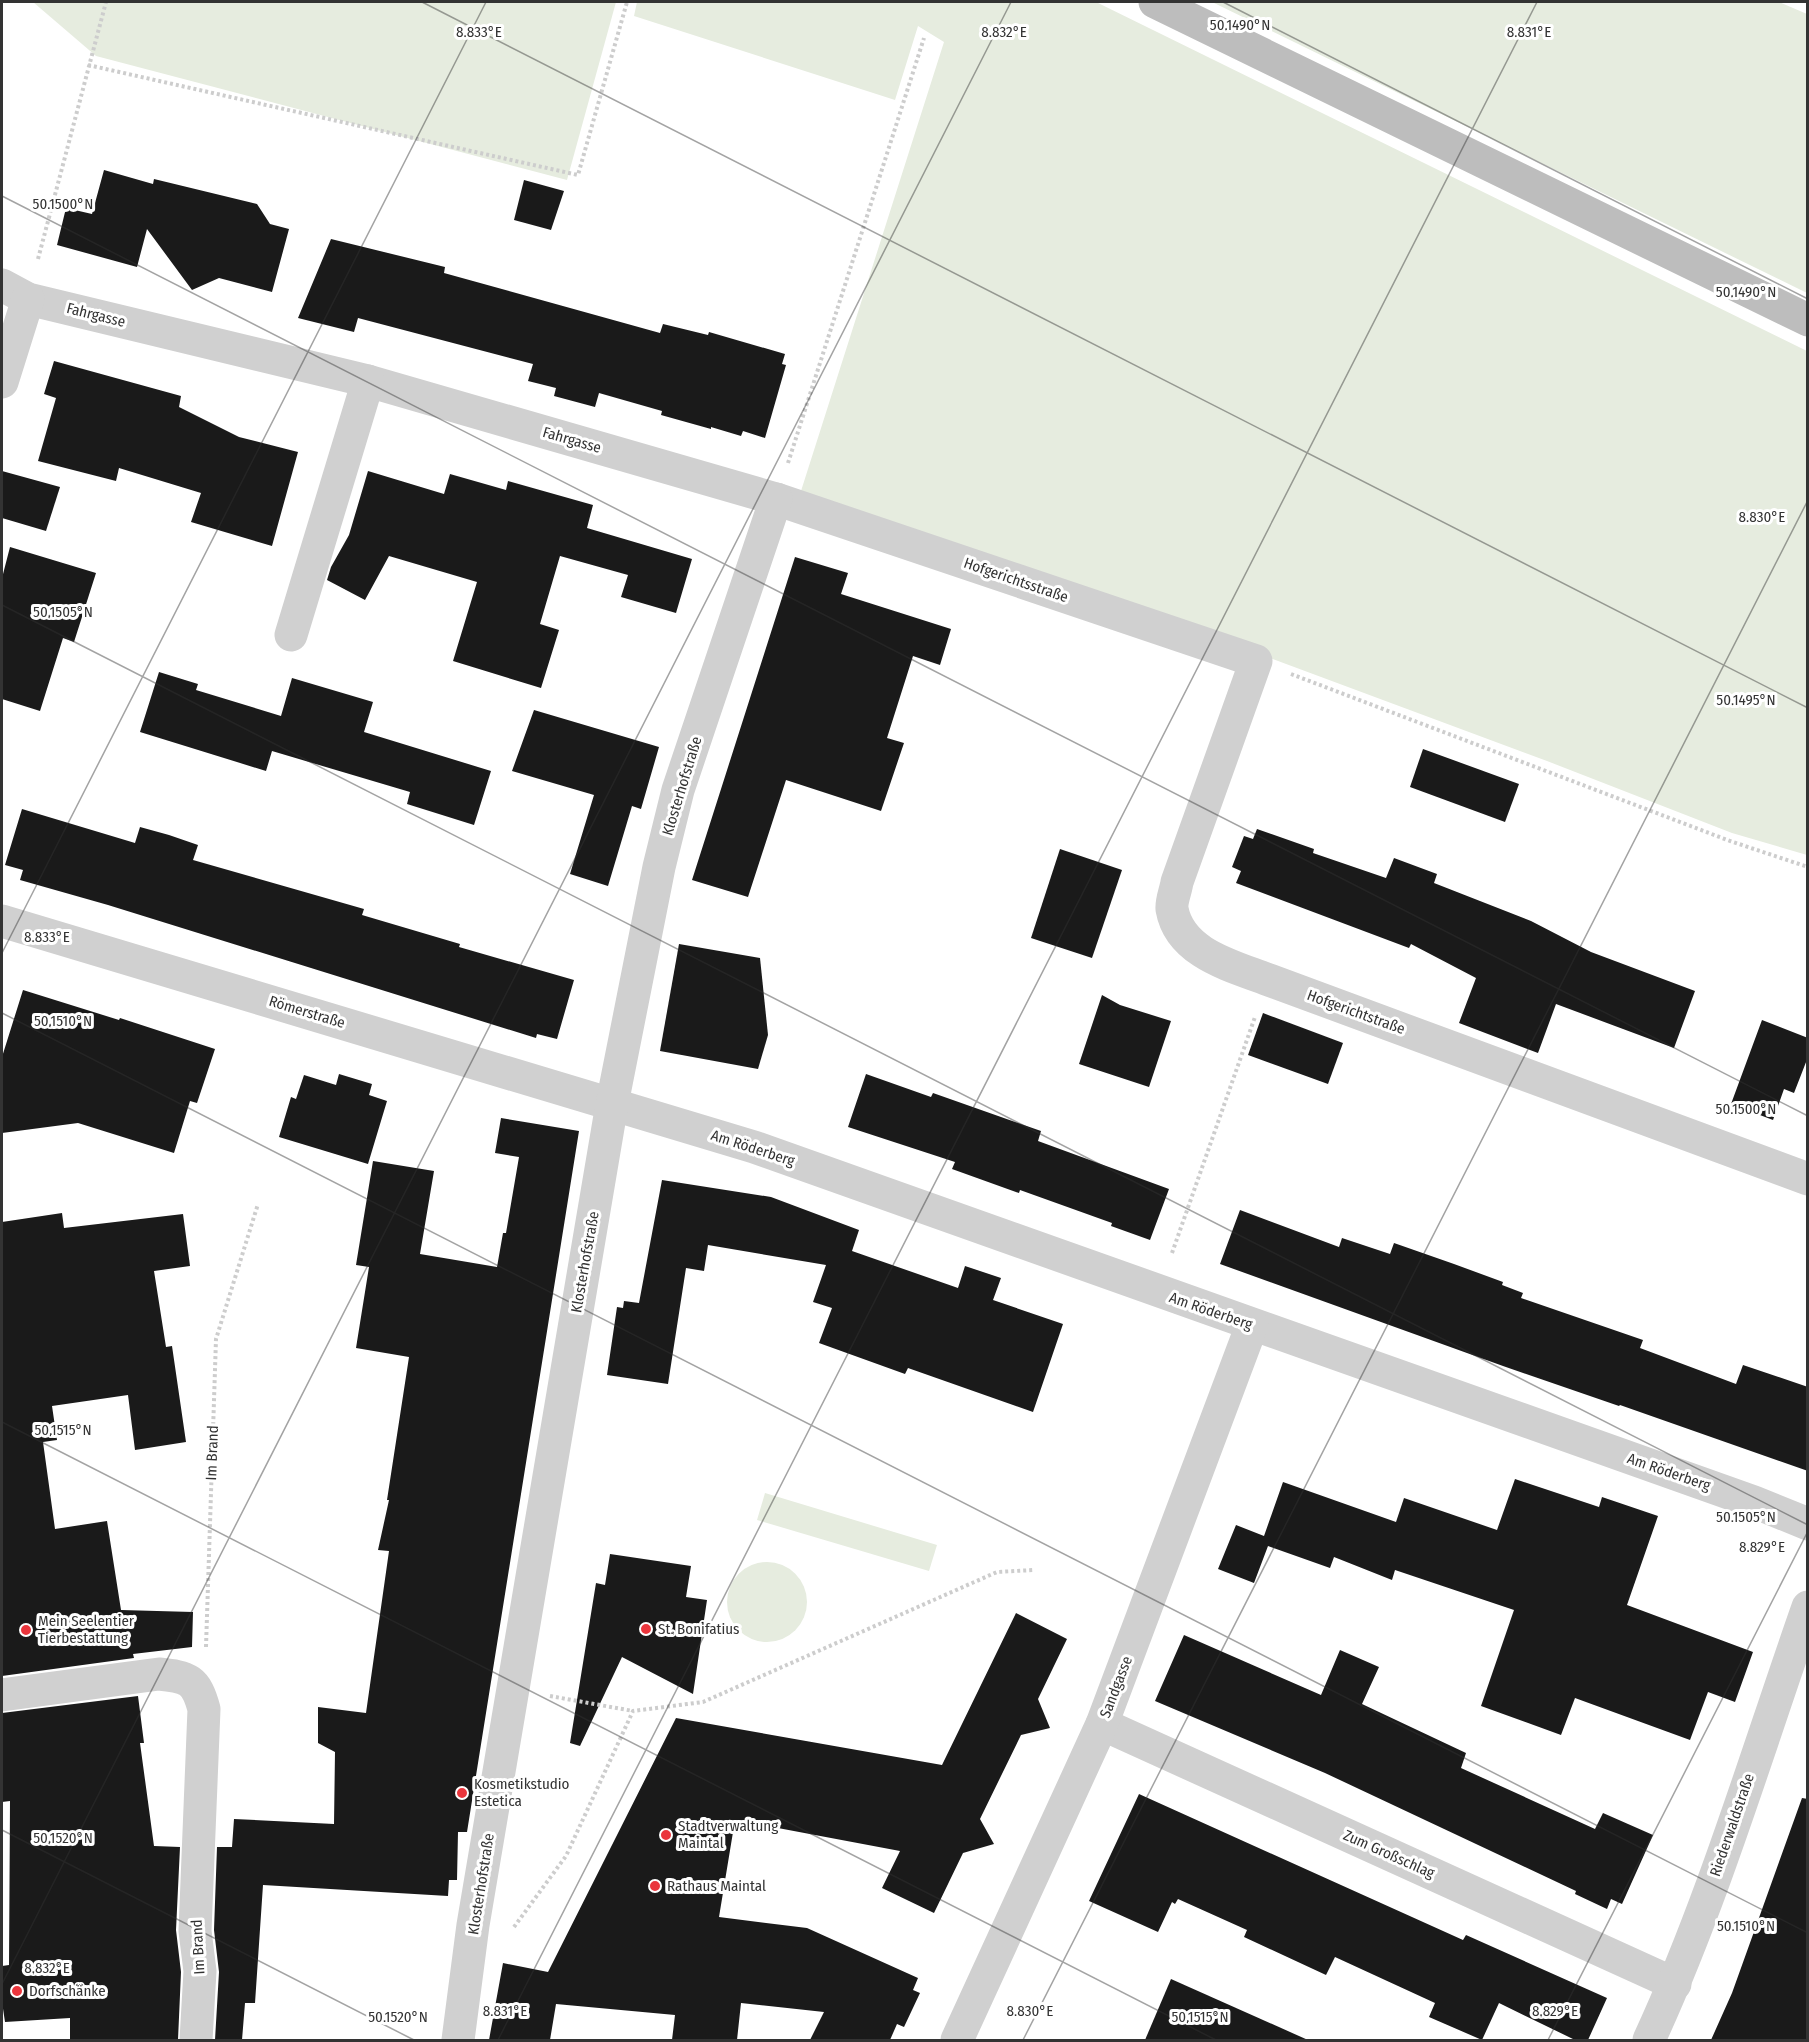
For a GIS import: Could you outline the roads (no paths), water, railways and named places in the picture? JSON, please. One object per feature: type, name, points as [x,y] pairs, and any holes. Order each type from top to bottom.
[{"type":"main road","points":[[1155,2],[1808,320]]},
{"type":"street","name":"Fahrgasse","points":[[15,292],[368,381],[776,499]]},
{"type":"street","points":[[2,381],[15,292]]},
{"type":"street","points":[[291,635],[368,381]]},
{"type":"street","name":"Hofgerichtsstraße","points":[[776,499],[1256,661]]},
{"type":"street","name":"Klosterhofstraße","points":[[458,2040],[473,1925],[612,1104],[659,867],[678,790],[776,499]]},
{"type":"street","name":"Hofgerichtstraße","points":[[1256,661],[1177,882],[1172,908],[1179,927],[1191,944],[1210,957],[1269,980],[1808,1179]]},
{"type":"street","name":"Römerstraße","points":[[2,921],[612,1104]]},
{"type":"street","name":"Am Röderberg","points":[[612,1104],[754,1148],[1743,1498],[1808,1524]]},
{"type":"street","name":"Sandgasse","points":[[957,2040],[1102,1724],[1252,1325]]},
{"type":"street","name":"Riederwaldstraße","points":[[1649,2040],[1675,1984],[1699,1922],[1808,1607]]},
{"type":"street","name":"Im Brand","points":[[2,1695],[159,1674],[183,1677],[194,1683],[200,1693],[204,1709],[195,1931],[200,1971],[196,2040]]},
{"type":"street","name":"Zum Großschlag","points":[[1102,1724],[1675,1984]]},
{"type":"place","name":"St. Bonifatius","points":[[646,1629]]},
{"type":"place","name":"Mein Seelentier Tierbestattung","points":[[26,1630]]},
{"type":"place","name":"Kosmetikstudio Estetica","points":[[462,1793]]},
{"type":"place","name":"Stadtverwaltung Maintal","points":[[666,1835]]},
{"type":"place","name":"Rathaus Maintal","points":[[655,1886]]},
{"type":"place","name":"Dorfschänke","points":[[17,1991]]}]
